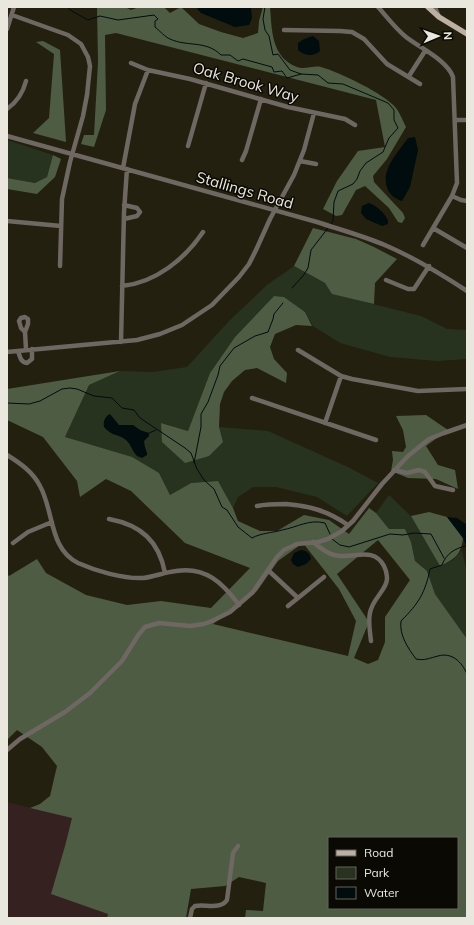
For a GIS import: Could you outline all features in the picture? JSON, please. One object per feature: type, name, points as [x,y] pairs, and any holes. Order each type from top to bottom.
[{"type":"main road","points":[[428,7],[439,17],[467,34]]},
{"type":"street","points":[[7,28],[14,7]]},
{"type":"street","points":[[378,7],[404,36],[444,63],[451,71],[454,84],[457,179],[452,196],[424,245]]},
{"type":"street","points":[[435,7],[439,17]]},
{"type":"street","points":[[12,15],[68,35],[81,44],[88,57],[90,66],[83,116],[72,153],[63,192],[60,266]]},
{"type":"street","points":[[284,30],[340,30],[352,32],[364,40],[387,64],[420,84]]},
{"type":"street","points":[[409,76],[425,51]]},
{"type":"street","name":"Oak Brook Way","points":[[131,63],[148,70],[206,83],[260,99],[344,119],[355,125]]},
{"type":"street","points":[[121,342],[125,168],[135,104],[148,70]]},
{"type":"street","points":[[7,109],[14,104],[21,94],[26,81]]},
{"type":"street","points":[[188,146],[206,83]]},
{"type":"street","points":[[242,160],[246,151],[260,99]]},
{"type":"street","points":[[7,352],[26,349],[121,342],[148,337],[175,328],[187,322],[212,305],[239,277],[249,264],[300,161],[310,132],[314,113]]},
{"type":"street","points":[[455,120],[467,120]]},
{"type":"street","name":"Stallings Road","points":[[7,136],[72,153],[341,230],[388,246],[429,266],[467,291]]},
{"type":"street","points":[[300,161],[316,164]]},
{"type":"street","points":[[452,196],[467,201]]},
{"type":"street","points":[[124,205],[137,208],[140,212],[137,216],[124,219]]},
{"type":"street","points":[[7,221],[61,226]]},
{"type":"street","points":[[433,228],[467,248]]},
{"type":"street","points":[[122,286],[129,286],[145,280],[170,267],[194,245],[203,232]]},
{"type":"street","points":[[386,280],[408,289],[414,289],[429,266]]},
{"type":"street","points":[[25,332],[26,349]]},
{"type":"street","points":[[18,351],[22,361],[27,363],[32,358],[32,349]]},
{"type":"street","points":[[298,350],[341,376],[360,381],[418,391],[467,389]]},
{"type":"street","points":[[325,423],[341,376]]},
{"type":"street","points":[[252,398],[376,440]]},
{"type":"street","points":[[7,750],[20,739],[65,712],[90,693],[122,661],[145,627],[159,623],[190,626],[204,624],[223,616],[253,592],[280,554],[286,549],[297,544],[328,539],[348,525],[358,515],[394,470],[408,456],[438,435],[467,425]]},
{"type":"street","points":[[7,455],[26,469],[37,481],[45,496],[56,537],[61,548],[69,557],[78,563],[111,574],[127,577],[144,578],[188,570],[206,574],[220,583],[239,604]]},
{"type":"street","points":[[394,470],[407,473],[419,470],[425,472],[435,486],[453,490]]},
{"type":"street","points":[[257,506],[269,504],[308,506],[329,514],[348,525]]},
{"type":"street","points":[[109,519],[130,525],[147,536],[159,552],[165,573]]},
{"type":"street","points":[[13,544],[28,532],[52,522]]},
{"type":"street","points":[[313,542],[333,555],[344,557],[368,554],[376,556],[382,562],[388,579],[382,592],[372,604],[370,614],[371,640]]},
{"type":"street","points":[[269,571],[298,598]]},
{"type":"street","points":[[288,606],[324,577]]},
{"type":"street","points":[[190,918],[192,909],[195,906],[219,906],[228,900],[233,853],[238,846]]},
{"type":"shaded area","points":[[7,802],[72,818],[65,846],[108,914],[107,918],[7,918]]},
{"type":"green space","points":[[97,7],[125,7],[131,10],[139,7],[164,7],[170,13],[181,7],[199,24],[243,38],[258,33],[259,21],[263,7],[270,7],[274,42],[282,57],[288,62],[300,68],[321,67],[350,78],[382,96],[399,112],[406,127],[387,159],[373,176],[374,182],[403,213],[405,218],[402,223],[398,222],[389,208],[365,186],[356,190],[342,215],[336,216],[323,209],[337,181],[358,151],[385,147],[376,100],[116,33],[105,35],[106,110],[94,147],[81,144],[84,135],[94,135],[98,62]]},
{"type":"green space","points":[[43,41],[60,50],[66,142],[33,133],[49,118],[54,54],[36,42]]},
{"type":"green space","points":[[7,140],[53,155],[47,177],[35,183],[7,178]]},
{"type":"green space","points":[[53,155],[61,159],[55,177],[37,194],[7,189],[7,178],[35,183],[47,177]]},
{"type":"green space","points":[[313,228],[356,239],[397,259],[375,283],[374,304],[332,294],[325,283],[294,266]]},
{"type":"green space","points":[[294,266],[325,283],[369,303],[421,316],[447,329],[467,330],[467,359],[437,361],[390,357],[340,343],[313,326],[305,312],[284,297],[274,296],[235,337],[210,373],[188,431],[162,423],[162,442],[219,427],[268,431],[350,468],[378,483],[347,516],[317,497],[276,487],[253,487],[238,497],[233,508],[218,481],[191,483],[170,495],[159,473],[65,437],[89,385],[120,371],[153,372],[187,367],[229,321],[267,285]]},
{"type":"green space","points":[[274,296],[284,297],[305,312],[312,326],[296,325],[275,334],[270,347],[274,359],[287,373],[286,383],[257,368],[245,370],[232,381],[224,392],[220,404],[219,427],[223,442],[209,456],[185,463],[162,442],[161,423],[188,431],[210,373],[235,337]]},
{"type":"green space","points":[[120,371],[89,385],[65,437],[132,457],[159,473],[170,495],[191,483],[218,481],[233,508],[238,521],[260,531],[277,531],[304,515],[329,520],[349,534],[369,508],[376,513],[389,529],[405,529],[411,542],[415,561],[427,571],[435,594],[467,639],[467,918],[245,918],[246,910],[263,911],[266,883],[239,877],[225,886],[191,889],[186,918],[107,918],[108,914],[51,894],[72,818],[30,808],[40,804],[50,796],[57,766],[42,747],[17,730],[7,740],[7,574],[9,576],[37,559],[46,573],[86,595],[127,605],[161,601],[211,608],[250,568],[185,543],[131,491],[106,479],[80,497],[77,481],[43,437],[7,420],[7,389]],"holes":[[[378,540],[410,580],[385,617],[385,642],[378,660],[368,664],[354,658],[369,622],[337,574]],[[303,543],[339,589],[356,621],[348,656],[213,624],[257,591],[278,561]]]},
{"type":"green space","points":[[426,415],[448,430],[426,446],[438,465],[455,470],[458,489],[436,479],[408,478],[391,471],[393,460],[392,451],[403,452],[406,447],[403,430],[396,416]]},
{"type":"green space","points":[[389,495],[411,516],[440,566],[453,560],[462,550],[467,573],[467,639],[435,594],[427,571],[415,561],[411,542],[389,529],[376,513]]},
{"type":"green space","points":[[429,512],[447,517],[463,538],[461,549],[456,556],[440,566],[411,516]]},
{"type":"water","points":[[199,7],[250,7],[252,18],[249,25],[235,27],[201,13],[197,9]]},
{"type":"water","points":[[313,36],[319,41],[320,51],[315,54],[303,54],[298,50],[298,43]]},
{"type":"water","points":[[415,137],[418,150],[410,187],[402,201],[395,198],[389,192],[386,185],[387,170],[408,138]]},
{"type":"water","points":[[369,203],[383,213],[387,218],[388,224],[382,226],[366,219],[361,213],[362,206]]},
{"type":"water","points":[[110,414],[119,425],[133,425],[140,430],[149,433],[149,436],[144,441],[147,455],[142,458],[137,456],[126,440],[113,434],[104,427],[105,419]]},
{"type":"water","points":[[447,517],[457,518],[467,525],[467,549],[463,538]]},
{"type":"water","points":[[301,550],[308,553],[311,559],[306,564],[298,567],[293,564],[291,560],[294,553]]},
{"type":"waterway","points":[[67,7],[88,20],[100,16],[118,20],[154,15],[158,19],[155,21],[155,27],[170,39],[183,43],[203,45],[215,50],[221,55],[230,55],[238,61],[243,59],[272,67],[274,72],[282,71],[287,78],[301,74]]},
{"type":"waterway","points":[[265,7],[263,19],[265,30],[269,36],[273,55],[278,54],[290,70],[301,74],[318,75],[328,83],[343,84],[388,103],[394,110],[394,120],[398,128],[389,138],[383,152],[366,163],[353,184],[338,191],[334,202],[333,221],[331,224]]},
{"type":"waterway","points":[[292,288],[308,268],[311,250],[328,228]]},
{"type":"waterway","points":[[194,463],[201,427],[201,414],[208,402],[220,366],[234,348],[255,336],[268,332],[274,314],[283,303]]},
{"type":"waterway","points":[[7,403],[29,404],[40,401],[62,389],[70,388],[77,389],[94,396],[112,398],[122,408],[134,410],[140,418],[191,453],[197,469],[204,480],[214,489],[222,507],[227,510],[238,527],[252,538],[314,522],[325,523],[330,534]]},
{"type":"waterway","points":[[149,433],[156,430]]},
{"type":"waterway","points":[[332,539],[340,545],[349,547],[390,534],[431,534],[444,558]]},
{"type":"waterway","points":[[466,546],[451,552],[442,565],[430,569],[426,585],[417,603],[401,621],[401,631],[416,659],[419,660],[448,655],[456,659],[467,674]]}]
